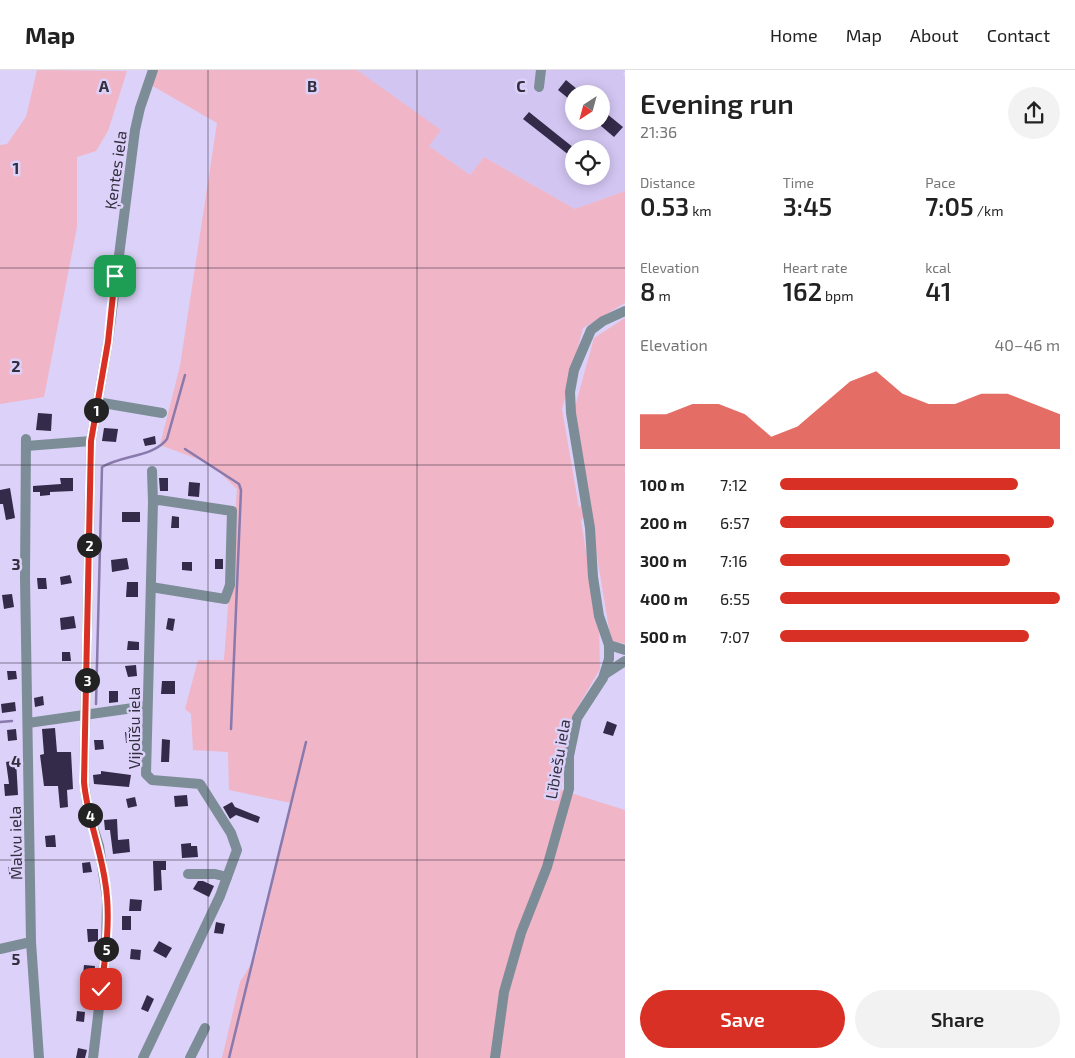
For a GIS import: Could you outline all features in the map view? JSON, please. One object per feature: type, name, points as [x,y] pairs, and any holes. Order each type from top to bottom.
[{"type":"street","name":"Ķentes iela","points":[[93,1058],[106,949],[107,898],[98,846],[85,795],[91,441],[108,342],[135,130],[140,108],[153,70]]},
{"type":"street","points":[[539,88],[541,70]]},
{"type":"street","name":"Lībiešu iela","points":[[495,1058],[504,992],[520,933],[547,867],[569,789],[569,756],[577,718],[605,674],[610,645],[600,616],[593,577],[590,528],[571,413],[570,392],[574,370],[591,330],[604,321],[625,311]]},
{"type":"street","points":[[97,402],[162,413]]},
{"type":"street","name":"Malvu iela","points":[[39,1058],[31,942],[25,518],[26,442],[91,441]]},
{"type":"street","name":"Vijolīšu iela","points":[[143,1058],[227,877],[237,850],[235,842],[200,784],[152,780],[147,777],[147,706],[153,502],[152,471]]},
{"type":"street","points":[[151,587],[226,599],[230,585],[232,511],[159,500],[153,502]]},
{"type":"street","points":[[610,645],[625,650]]},
{"type":"street","points":[[605,674],[625,661]]},
{"type":"street","points":[[28,723],[86,713],[147,706]]},
{"type":"street","points":[[188,874],[215,874],[227,877]]},
{"type":"street","points":[[0,949],[31,942]]},
{"type":"street","points":[[190,1058],[205,1028]]},
{"type":"shaded area","points":[[37,70],[127,71],[108,131],[96,151],[77,157],[77,227],[44,397],[0,404],[0,145],[7,144],[26,117]]},
{"type":"shaded area","points":[[158,70],[357,70],[441,130],[429,146],[470,175],[484,157],[575,209],[625,191],[625,303],[583,328],[562,409],[579,508],[587,496],[573,414],[594,338],[625,318],[625,644],[611,641],[589,508],[581,521],[599,629],[600,669],[573,715],[561,790],[625,810],[625,1058],[222,1058],[240,982],[256,956],[291,803],[229,790],[228,752],[193,750],[191,714],[185,709],[198,660],[224,660],[237,489],[211,464],[160,445],[180,366],[217,123],[151,85]]},
{"type":"shaded area","points":[[357,70],[625,70],[623,75],[625,77],[625,191],[575,209],[484,157],[470,175],[429,146],[440,130]]},
{"type":"building","points":[[566,80],[572,85],[565,85],[565,96],[558,90]]},
{"type":"building","points":[[529,112],[565,141],[565,152],[523,119]]},
{"type":"building","points":[[610,116],[623,127],[614,137],[606,130],[610,130]]},
{"type":"building","points":[[38,413],[52,414],[51,431],[36,430]]},
{"type":"building","points":[[104,428],[118,429],[116,442],[102,441]]},
{"type":"building","points":[[155,436],[156,444],[145,446],[143,439]]},
{"type":"building","points":[[60,478],[73,478],[73,491],[50,492],[50,495],[40,496],[40,492],[33,492],[33,486],[61,484]]},
{"type":"building","points":[[159,478],[168,478],[168,491],[160,491]]},
{"type":"building","points":[[189,482],[200,483],[199,497],[188,496]]},
{"type":"building","points":[[10,488],[15,518],[6,520],[3,504],[0,504],[0,490]]},
{"type":"building","points":[[122,512],[140,512],[140,522],[122,522]]},
{"type":"building","points":[[172,516],[179,517],[179,528],[171,528]]},
{"type":"building","points":[[127,558],[129,569],[112,572],[111,560]]},
{"type":"building","points":[[215,559],[223,559],[223,569],[215,569]]},
{"type":"building","points":[[182,562],[192,562],[192,571],[182,570]]},
{"type":"building","points":[[70,575],[72,583],[61,585],[60,577]]},
{"type":"building","points":[[37,578],[46,578],[47,589],[38,589]]},
{"type":"building","points":[[127,582],[138,582],[138,597],[126,597]]},
{"type":"building","points":[[12,594],[14,607],[4,609],[2,595]]},
{"type":"building","points":[[74,616],[76,628],[61,630],[60,618]]},
{"type":"building","points":[[168,618],[175,619],[173,631],[166,629]]},
{"type":"building","points":[[128,641],[139,642],[139,650],[127,650]]},
{"type":"building","points":[[62,652],[70,652],[71,661],[62,661]]},
{"type":"building","points":[[136,665],[137,676],[128,677],[125,666]]},
{"type":"building","points":[[7,671],[16,671],[17,679],[8,680]]},
{"type":"building","points":[[162,681],[175,681],[175,694],[161,694]]},
{"type":"building","points":[[109,691],[118,691],[118,702],[109,703]]},
{"type":"building","points":[[43,696],[44,705],[35,707],[34,698]]},
{"type":"building","points":[[15,702],[16,711],[2,713],[1,704]]},
{"type":"building","points":[[607,721],[617,725],[613,736],[603,733]]},
{"type":"building","points":[[55,728],[57,752],[71,752],[73,789],[67,790],[68,807],[60,808],[58,786],[44,786],[40,755],[44,754],[42,729]]},
{"type":"building","points":[[16,729],[17,740],[8,741],[7,730]]},
{"type":"building","points":[[134,731],[135,743],[126,743],[125,732]]},
{"type":"building","points":[[162,739],[170,740],[169,762],[161,762]]},
{"type":"building","points":[[94,740],[103,740],[104,749],[95,750]]},
{"type":"building","points":[[16,760],[18,795],[5,796],[4,784],[9,784],[6,762]]},
{"type":"building","points":[[101,771],[131,775],[129,787],[94,784],[93,775],[101,774]]},
{"type":"building","points":[[187,795],[188,806],[175,807],[174,796]]},
{"type":"building","points":[[135,797],[137,806],[128,808],[126,799]]},
{"type":"building","points":[[232,802],[235,807],[260,817],[258,823],[236,815],[230,819],[223,807]]},
{"type":"building","points":[[117,819],[118,840],[129,839],[130,852],[113,854],[110,830],[105,830],[104,820]]},
{"type":"building","points":[[55,835],[56,847],[46,847],[45,836]]},
{"type":"building","points":[[191,843],[191,846],[197,846],[198,857],[182,858],[181,844]]},
{"type":"building","points":[[153,861],[166,861],[166,870],[161,870],[162,890],[154,891]]},
{"type":"building","points":[[90,862],[92,872],[83,873],[82,863]]},
{"type":"building","points":[[18,866],[20,876],[10,878],[8,867]]},
{"type":"building","points":[[198,881],[214,886],[209,897],[193,889]]},
{"type":"building","points":[[130,899],[142,900],[141,911],[129,911]]},
{"type":"building","points":[[122,916],[131,916],[131,930],[122,930]]},
{"type":"building","points":[[216,922],[225,924],[223,934],[214,933]]},
{"type":"building","points":[[87,929],[98,929],[98,941],[88,942]]},
{"type":"building","points":[[159,941],[172,948],[166,958],[153,951]]},
{"type":"building","points":[[131,949],[141,950],[140,960],[130,959]]},
{"type":"building","points":[[84,965],[95,966],[94,976],[83,975]]},
{"type":"building","points":[[147,995],[154,999],[148,1012],[141,1009]]},
{"type":"building","points":[[77,1011],[85,1012],[84,1022],[76,1021]]},
{"type":"building","points":[[78,1048],[87,1050],[85,1058],[76,1058]]},
{"type":"waterway","points":[[96,704],[102,467],[118,460],[146,453],[161,445],[167,439],[185,375]]},
{"type":"waterway","points":[[185,449],[239,484],[241,490],[231,729]]},
{"type":"waterway","points":[[0,722],[12,721]]},
{"type":"waterway","points":[[229,1058],[306,742]]},
{"type":"route","points":[[101,989],[106,949],[107,898],[98,846],[88,811],[84,782],[91,441],[108,342],[115,276]]}]
